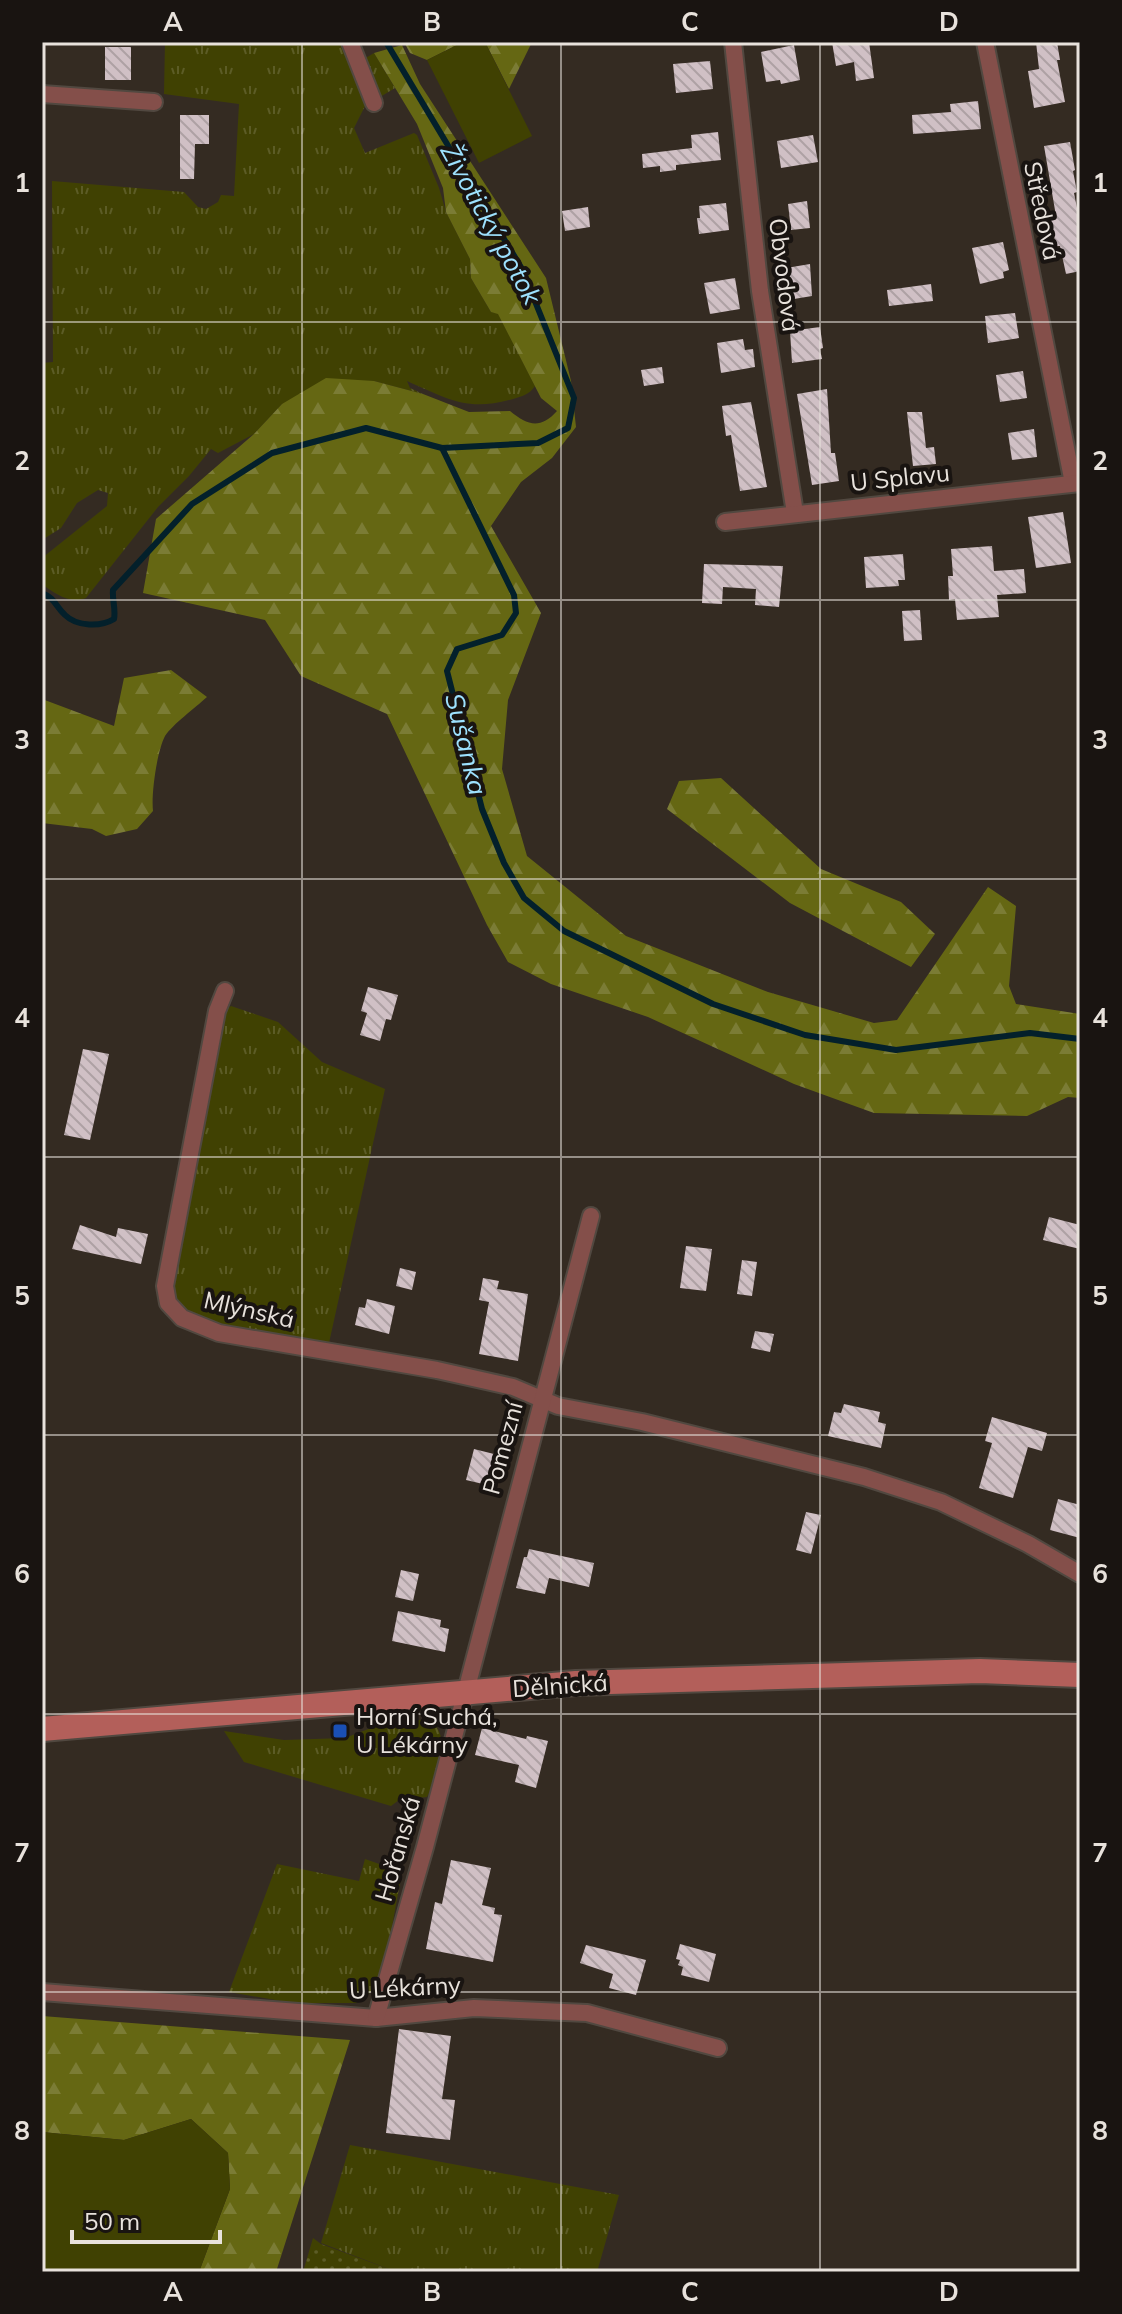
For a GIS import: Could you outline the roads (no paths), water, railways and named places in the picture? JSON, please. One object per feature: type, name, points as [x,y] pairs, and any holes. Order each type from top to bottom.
[{"type":"main road","name":"Dělnická","points":[[42,1729],[576,1683],[949,1672],[1080,1675]]},
{"type":"street","points":[[350,42],[374,103]]},
{"type":"street","name":"Obvodová","points":[[733,42],[760,291],[795,513]]},
{"type":"street","name":"Středová","points":[[985,42],[1077,483]]},
{"type":"street","points":[[42,94],[154,102]]},
{"type":"street","name":"U Splavu","points":[[725,522],[1077,483]]},
{"type":"street","name":"Mlýnská","points":[[225,991],[217,1011],[167,1267],[165,1286],[168,1303],[182,1318],[219,1333],[437,1370],[513,1387],[541,1400]]},
{"type":"street","name":"Pomezní","points":[[464,1693],[591,1216]]},
{"type":"street","points":[[541,1400],[642,1422],[904,1489],[988,1524],[1080,1574]]},
{"type":"street","name":"Hořanská","points":[[376,2018],[425,1847],[464,1693]]},
{"type":"street","name":"U Lékárny","points":[[42,1992],[376,2018],[474,2008],[587,2013],[718,2048]]},
{"type":"waterway","name":"Životický potok","points":[[386,42],[522,269],[574,398],[568,428],[538,443],[442,448]]},
{"type":"waterway","name":"Sušanka","points":[[42,593],[76,622],[96,624],[114,619],[113,590],[192,504],[272,453],[366,428],[442,448],[514,595],[516,613],[502,635],[457,649],[447,671],[482,809],[504,863],[524,898],[564,931],[713,1004],[805,1035],[896,1050],[1030,1033],[1080,1039]]},
{"type":"place","name":"Horní Suchá, U Lékárny","points":[[340,1731]]}]
